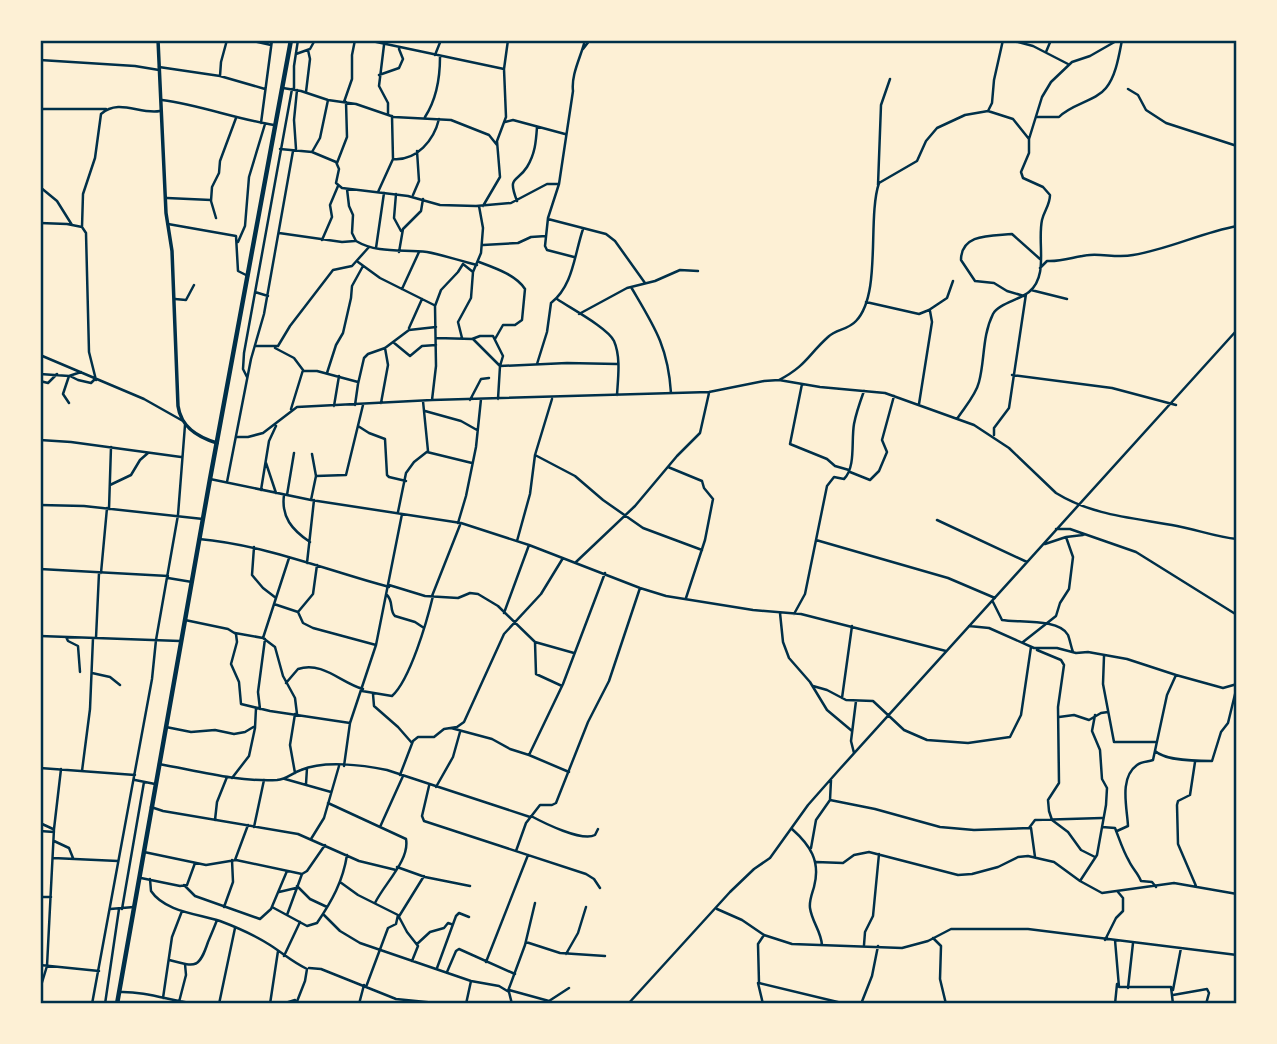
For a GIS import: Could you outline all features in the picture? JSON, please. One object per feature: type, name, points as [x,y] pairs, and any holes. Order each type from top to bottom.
[{"type":"highway","points":[[117,1004],[216,443],[291,40]]},
{"type":"street","points":[[92,1004],[136,775],[178,515],[184,423],[178,406],[172,251],[160,111],[162,100],[158,40]]},
{"type":"street","points":[[220,76],[220,62],[227,40]]},
{"type":"street","points":[[238,242],[246,226],[249,177],[263,123],[271,43],[249,40]]},
{"type":"street","points":[[227,482],[268,296],[295,151],[298,40]]},
{"type":"street","points":[[296,54],[308,50],[316,40]]},
{"type":"street","points":[[322,240],[332,218],[330,205],[338,186],[337,163],[347,137],[345,102],[352,79],[355,40]]},
{"type":"street","points":[[367,40],[504,69]]},
{"type":"street","points":[[390,45],[391,40]]},
{"type":"street","points":[[424,118],[435,91],[437,56],[441,40]]},
{"type":"street","points":[[462,338],[458,322],[471,298],[473,272],[483,245],[481,206],[500,177],[497,145],[505,122],[504,69],[508,40]]},
{"type":"street","points":[[574,257],[546,249],[546,236],[548,219],[559,184],[573,91],[572,81],[584,40]]},
{"type":"street","points":[[583,49],[590,40]]},
{"type":"street","points":[[988,111],[992,103],[993,84],[1003,40]]},
{"type":"street","points":[[1010,40],[1033,46],[1069,65]]},
{"type":"street","points":[[1046,52],[1051,40]]},
{"type":"street","points":[[957,419],[979,383],[981,358],[994,311],[1013,303],[1038,282],[1042,218],[1050,204],[1050,195],[1043,187],[1022,176],[1029,153],[1029,139],[1047,89],[1069,65],[1120,40]]},
{"type":"street","points":[[1037,117],[1059,117],[1066,110],[1105,90],[1116,66],[1120,40]]},
{"type":"street","points":[[378,192],[393,159],[388,103],[379,86],[384,44]]},
{"type":"street","points":[[379,75],[399,68],[403,59],[398,47]]},
{"type":"street","points":[[306,92],[310,59],[308,50]]},
{"type":"street","points":[[40,60],[135,65],[220,76],[265,89]]},
{"type":"street","points":[[779,380],[801,367],[830,335],[854,324],[866,302],[874,254],[873,227],[878,185],[881,105],[890,79]]},
{"type":"street","points":[[283,88],[345,102],[390,116],[451,120],[489,135],[497,145]]},
{"type":"street","points":[[248,377],[243,363],[279,149],[295,89]]},
{"type":"street","points":[[1129,89],[1138,95],[1146,110],[1166,123],[1237,146]]},
{"type":"street","points":[[162,100],[276,125]]},
{"type":"street","points":[[312,152],[320,138],[328,100]]},
{"type":"street","points":[[40,109],[119,107],[160,111]]},
{"type":"street","points":[[96,379],[89,352],[86,274],[88,239],[82,227],[83,194],[95,158],[101,114],[106,109]]},
{"type":"street","points":[[878,185],[917,162],[926,141],[943,124],[965,115],[988,111],[1013,119],[1029,139]]},
{"type":"street","points":[[216,218],[211,200],[212,187],[236,118]]},
{"type":"street","points":[[393,159],[407,159],[417,151],[433,136],[439,118]]},
{"type":"street","points":[[505,122],[513,120],[566,134]]},
{"type":"street","points":[[517,201],[513,184],[533,155],[537,127]]},
{"type":"street","points":[[279,149],[312,152],[337,163]]},
{"type":"street","points":[[412,197],[419,181],[417,151]]},
{"type":"street","points":[[338,186],[423,199],[440,205],[481,206],[517,201],[547,184],[559,184]]},
{"type":"street","points":[[40,187],[57,201],[72,225]]},
{"type":"street","points":[[347,189],[353,215],[352,233],[356,241]]},
{"type":"street","points":[[376,248],[384,193]]},
{"type":"street","points":[[396,194],[394,218],[402,232]]},
{"type":"street","points":[[167,198],[211,200]]},
{"type":"street","points":[[399,252],[402,232],[410,220],[421,211],[423,199]]},
{"type":"street","points":[[548,219],[602,232],[615,241],[645,283]]},
{"type":"street","points":[[40,223],[82,227]]},
{"type":"street","points":[[168,224],[236,236],[238,271],[248,276]]},
{"type":"street","points":[[1040,268],[1047,261],[1069,260],[1087,255],[1139,254],[1237,226]]},
{"type":"street","points":[[537,364],[547,331],[551,303],[557,299],[568,282],[583,229]]},
{"type":"street","points":[[279,233],[322,240],[356,241],[369,247],[399,252],[419,252],[478,263],[510,276],[525,289],[522,320],[503,325],[495,339]]},
{"type":"street","points":[[1025,295],[1007,292],[994,283],[975,281],[961,260],[962,250],[969,240],[1010,234],[1040,259]]},
{"type":"street","points":[[483,245],[519,243],[531,237],[546,236]]},
{"type":"street","points":[[275,348],[332,270],[346,268],[358,262],[369,247]]},
{"type":"street","points":[[402,289],[419,252]]},
{"type":"street","points":[[358,262],[380,278],[435,306]]},
{"type":"street","points":[[462,262],[473,272]]},
{"type":"street","points":[[432,400],[436,345],[435,306],[442,290],[458,272],[462,262]]},
{"type":"street","points":[[327,373],[343,333],[352,286],[363,266]]},
{"type":"street","points":[[346,268],[358,276]]},
{"type":"street","points":[[579,314],[612,294],[631,287],[680,270],[698,271]]},
{"type":"street","points":[[866,302],[914,314],[929,310],[948,296],[953,281]]},
{"type":"street","points":[[174,299],[186,300],[194,285]]},
{"type":"street","points":[[631,287],[657,330],[667,356],[671,393]]},
{"type":"street","points":[[1031,290],[1067,299]]},
{"type":"street","points":[[255,292],[268,296]]},
{"type":"street","points":[[995,437],[994,428],[1009,408],[1025,295]]},
{"type":"street","points":[[355,406],[364,358],[385,348],[409,330],[422,299]]},
{"type":"street","points":[[557,299],[613,338],[617,364],[617,396]]},
{"type":"street","points":[[919,404],[932,322],[929,310]]},
{"type":"street","points":[[409,330],[436,327]]},
{"type":"street","points":[[628,1004],[744,877],[770,858],[854,753],[1237,330]]},
{"type":"street","points":[[436,338],[472,339],[485,335],[493,336],[503,356],[498,399]]},
{"type":"street","points":[[472,339],[500,366],[617,364]]},
{"type":"street","points":[[393,342],[410,356],[422,346],[436,345]]},
{"type":"street","points":[[255,346],[275,348],[294,358],[303,371]]},
{"type":"street","points":[[381,403],[388,365],[385,348]]},
{"type":"street","points":[[40,355],[144,399],[184,423],[199,436],[216,443]]},
{"type":"street","points":[[40,361],[46,357]]},
{"type":"street","points":[[303,371],[327,373],[358,382]]},
{"type":"street","points":[[290,410],[303,371]]},
{"type":"street","points":[[69,403],[63,394],[70,376],[81,372]]},
{"type":"street","points":[[40,374],[70,376],[91,383],[96,379]]},
{"type":"street","points":[[40,388],[42,382],[50,382],[57,374]]},
{"type":"street","points":[[1012,374],[1112,388],[1176,405]]},
{"type":"street","points":[[334,406],[339,376]]},
{"type":"street","points":[[470,400],[481,379],[489,378]]},
{"type":"street","points":[[236,437],[263,433],[297,407],[709,392],[779,380],[894,396],[919,404],[995,437],[1056,493],[1081,505],[1115,517],[1180,526],[1208,535],[1237,538]]},
{"type":"street","points":[[802,384],[790,444],[870,480],[880,471],[887,452],[882,440],[894,396]]},
{"type":"street","points":[[794,614],[804,594],[827,485],[834,477],[846,479],[849,471],[853,428],[864,391]]},
{"type":"street","points":[[576,562],[635,506],[701,433],[709,392]]},
{"type":"street","points":[[517,541],[530,494],[535,455],[553,398]]},
{"type":"street","points":[[286,683],[298,668],[311,667],[335,674],[345,683],[373,694],[392,696],[397,692],[424,628],[460,523],[473,463],[481,399]]},
{"type":"street","points":[[311,839],[324,818],[341,766],[350,723],[376,645],[409,468],[427,452],[429,445],[423,401]]},
{"type":"street","points":[[316,476],[345,475],[363,405]]},
{"type":"street","points":[[425,411],[461,421],[477,430]]},
{"type":"street","points":[[261,490],[269,441],[277,423]]},
{"type":"street","points":[[358,426],[385,439],[387,475],[406,481]]},
{"type":"street","points":[[40,440],[181,457]]},
{"type":"street","points":[[82,771],[108,508],[111,447]]},
{"type":"street","points":[[110,485],[131,475],[140,460],[150,452]]},
{"type":"street","points":[[427,452],[473,463]]},
{"type":"street","points":[[293,453],[283,509],[286,521],[310,542]]},
{"type":"street","points":[[307,563],[316,476],[312,454]]},
{"type":"street","points":[[535,455],[575,475],[603,500],[643,528],[702,550]]},
{"type":"street","points":[[266,463],[276,493]]},
{"type":"street","points":[[668,467],[702,481],[713,499],[702,550],[686,599]]},
{"type":"street","points":[[210,479],[313,500],[460,523],[563,557],[640,588],[686,599],[794,614],[946,650]]},
{"type":"street","points":[[40,505],[108,508],[203,519]]},
{"type":"street","points":[[937,520],[1027,562]]},
{"type":"street","points":[[1056,529],[1070,529],[1141,555],[1237,615]]},
{"type":"street","points":[[1042,545],[1066,537],[1084,535]]},
{"type":"street","points":[[1023,642],[1056,616],[1070,585],[1073,557],[1066,537]]},
{"type":"street","points":[[199,539],[254,547],[337,573],[433,596],[458,598],[475,593],[498,606],[535,642],[574,653]]},
{"type":"street","points":[[815,540],[948,578],[994,600],[1002,620],[1045,624],[1066,633],[1073,652]]},
{"type":"street","points":[[504,613],[529,545]]},
{"type":"street","points":[[254,547],[252,575],[276,598]]},
{"type":"street","points":[[215,820],[217,802],[229,778],[249,756],[258,708],[264,639],[289,556]]},
{"type":"street","points":[[380,827],[412,743],[418,737],[433,737],[464,722],[506,631],[546,588],[563,557]]},
{"type":"street","points":[[298,612],[313,594],[317,565]]},
{"type":"street","points":[[40,569],[168,577],[192,582]]},
{"type":"street","points":[[529,755],[562,686],[605,573]]},
{"type":"street","points":[[516,851],[530,816],[541,804],[556,803],[588,722],[609,681],[640,588]]},
{"type":"street","points":[[387,595],[395,616],[415,622],[424,628]]},
{"type":"street","points":[[275,604],[298,612],[303,623],[313,628],[376,645]]},
{"type":"street","points":[[780,613],[783,642],[789,658],[813,686],[827,710],[852,731]]},
{"type":"street","points":[[185,620],[264,639],[275,647],[286,683],[295,698],[296,714],[290,745],[295,774]]},
{"type":"street","points":[[842,698],[852,626]]},
{"type":"street","points":[[969,626],[989,628],[1064,663],[1058,717],[1059,783],[1048,800],[1052,820],[1068,832],[1081,850],[1095,857]]},
{"type":"street","points":[[235,633],[237,642],[231,664],[239,682],[241,704],[350,723]]},
{"type":"street","points":[[40,636],[182,641]]},
{"type":"street","points":[[66,636],[68,641],[78,646],[80,672]]},
{"type":"street","points":[[535,642],[536,674],[562,686]]},
{"type":"street","points":[[813,686],[842,698],[873,701],[888,717],[911,734],[935,742],[977,742],[1010,737],[1021,715],[1032,648]]},
{"type":"street","points":[[1032,648],[1057,648],[1128,659],[1223,688],[1237,685],[1228,723],[1221,732],[1213,760],[1195,761],[1162,756],[1155,751]]},
{"type":"street","points":[[1104,656],[1103,684],[1114,742],[1157,742]]},
{"type":"street","points":[[92,673],[110,677],[120,685]]},
{"type":"street","points":[[1116,831],[1129,826],[1126,791],[1129,774],[1141,762],[1152,762],[1167,695],[1176,675]]},
{"type":"street","points":[[373,694],[374,706],[412,743]]},
{"type":"street","points":[[854,753],[851,746],[856,701]]},
{"type":"street","points":[[1058,717],[1064,715],[1089,720],[1095,715],[1108,712]]},
{"type":"street","points":[[1080,881],[1095,857],[1107,788],[1102,779],[1100,750],[1092,731],[1095,715]]},
{"type":"street","points":[[166,727],[191,732],[215,730],[233,734],[245,732],[255,726]]},
{"type":"street","points":[[449,728],[487,737],[569,772]]},
{"type":"street","points":[[436,787],[453,757],[460,732]]},
{"type":"street","points":[[1195,761],[1190,795],[1178,801],[1177,805],[1177,838],[1196,886]]},
{"type":"street","points":[[159,764],[229,778],[285,779],[331,792]]},
{"type":"street","points":[[285,779],[320,765],[365,765],[530,816],[587,838],[595,835],[598,829]]},
{"type":"street","points":[[40,768],[136,775]]},
{"type":"street","points":[[306,784],[307,768]]},
{"type":"street","points":[[40,989],[47,966],[54,831],[61,769]]},
{"type":"street","points":[[811,848],[816,820],[830,800],[832,778]]},
{"type":"street","points":[[135,780],[155,784]]},
{"type":"street","points":[[254,827],[264,780]]},
{"type":"street","points":[[106,1004],[144,782]]},
{"type":"street","points":[[429,785],[422,820],[586,874],[594,878],[600,888]]},
{"type":"street","points":[[830,800],[940,827],[987,831],[1029,828],[1035,820],[1103,818]]},
{"type":"street","points":[[328,803],[406,839],[407,848],[375,903]]},
{"type":"street","points":[[151,807],[298,834],[372,865],[470,886]]},
{"type":"street","points":[[40,823],[54,831]]},
{"type":"street","points":[[224,906],[233,882],[233,860],[248,825]]},
{"type":"street","points":[[1101,827],[1112,827],[1116,831],[1128,860],[1139,872],[1142,881],[1152,882],[1156,887]]},
{"type":"street","points":[[792,828],[811,848],[816,862],[810,908],[820,932],[822,945]]},
{"type":"street","points":[[1029,828],[1032,831],[1035,856]]},
{"type":"street","points":[[40,831],[54,831]]},
{"type":"street","points":[[54,841],[72,851],[74,859]]},
{"type":"street","points":[[287,915],[302,874],[325,845]]},
{"type":"street","points":[[144,852],[195,863],[214,864],[233,860],[302,874]]},
{"type":"street","points":[[816,862],[838,863],[865,852],[958,875],[998,867],[1018,857],[1035,856],[1054,862],[1100,892],[1174,883],[1237,894]]},
{"type":"street","points":[[864,945],[865,932],[873,915],[879,854]]},
{"type":"street","points":[[272,907],[307,926],[313,925],[323,914],[340,882],[348,855]]},
{"type":"street","points":[[486,962],[528,855]]},
{"type":"street","points":[[53,858],[118,861]]},
{"type":"street","points":[[184,885],[189,882],[195,863]]},
{"type":"street","points":[[140,877],[184,885],[195,896],[260,919],[266,916],[272,907],[287,871]]},
{"type":"street","points":[[359,1004],[388,928],[396,924],[424,877]]},
{"type":"street","points":[[150,879],[153,895],[182,911],[217,920],[235,928],[270,945],[307,968],[321,969],[400,1002],[433,1001],[446,1004]]},
{"type":"street","points":[[340,882],[398,915],[417,944],[417,952],[412,961]]},
{"type":"street","points":[[279,892],[296,887]]},
{"type":"street","points":[[296,887],[310,899],[327,907]]},
{"type":"street","points":[[1105,940],[1124,907],[1124,898],[1116,891]]},
{"type":"street","points":[[40,897],[51,897]]},
{"type":"street","points":[[512,1004],[508,990],[526,942],[535,903]]},
{"type":"street","points":[[110,909],[134,907]]},
{"type":"street","points":[[566,954],[578,935],[586,907]]},
{"type":"street","points":[[717,909],[742,920],[764,935],[792,944],[902,948],[933,939],[951,929],[1028,929],[1237,955]]},
{"type":"street","points":[[163,998],[172,937],[182,911]]},
{"type":"street","points":[[437,968],[459,913],[468,917]]},
{"type":"street","points":[[323,914],[340,931],[360,943],[471,981],[499,986],[549,1001],[569,988]]},
{"type":"street","points":[[167,960],[185,964],[199,962],[204,958],[217,920]]},
{"type":"street","points":[[284,956],[300,922]]},
{"type":"street","points":[[417,944],[430,932],[444,928],[448,923],[452,925]]},
{"type":"street","points":[[219,1004],[235,928]]},
{"type":"street","points":[[764,935],[758,944],[758,982],[764,1004]]},
{"type":"street","points":[[933,939],[941,946],[940,979],[946,1004]]},
{"type":"street","points":[[1115,940],[1115,1004]]},
{"type":"street","points":[[526,942],[566,954],[605,956]]},
{"type":"street","points":[[1128,988],[1133,942]]},
{"type":"street","points":[[861,1004],[872,976],[878,946]]},
{"type":"street","points":[[1173,1004],[1181,948]]},
{"type":"street","points":[[447,972],[459,950],[515,974]]},
{"type":"street","points":[[270,1004],[278,951]]},
{"type":"street","points":[[176,1002],[186,975],[185,964]]},
{"type":"street","points":[[40,965],[99,971]]},
{"type":"street","points":[[282,1004],[296,1002],[307,968]]},
{"type":"street","points":[[466,1004],[471,981]]},
{"type":"street","points":[[1117,981],[1120,988],[1169,986],[1173,990]]},
{"type":"street","points":[[758,982],[846,1004]]},
{"type":"street","points":[[1173,995],[1207,989],[1209,993],[1206,1004]]},
{"type":"street","points":[[119,992],[132,991],[176,1002],[197,1004]]}]
